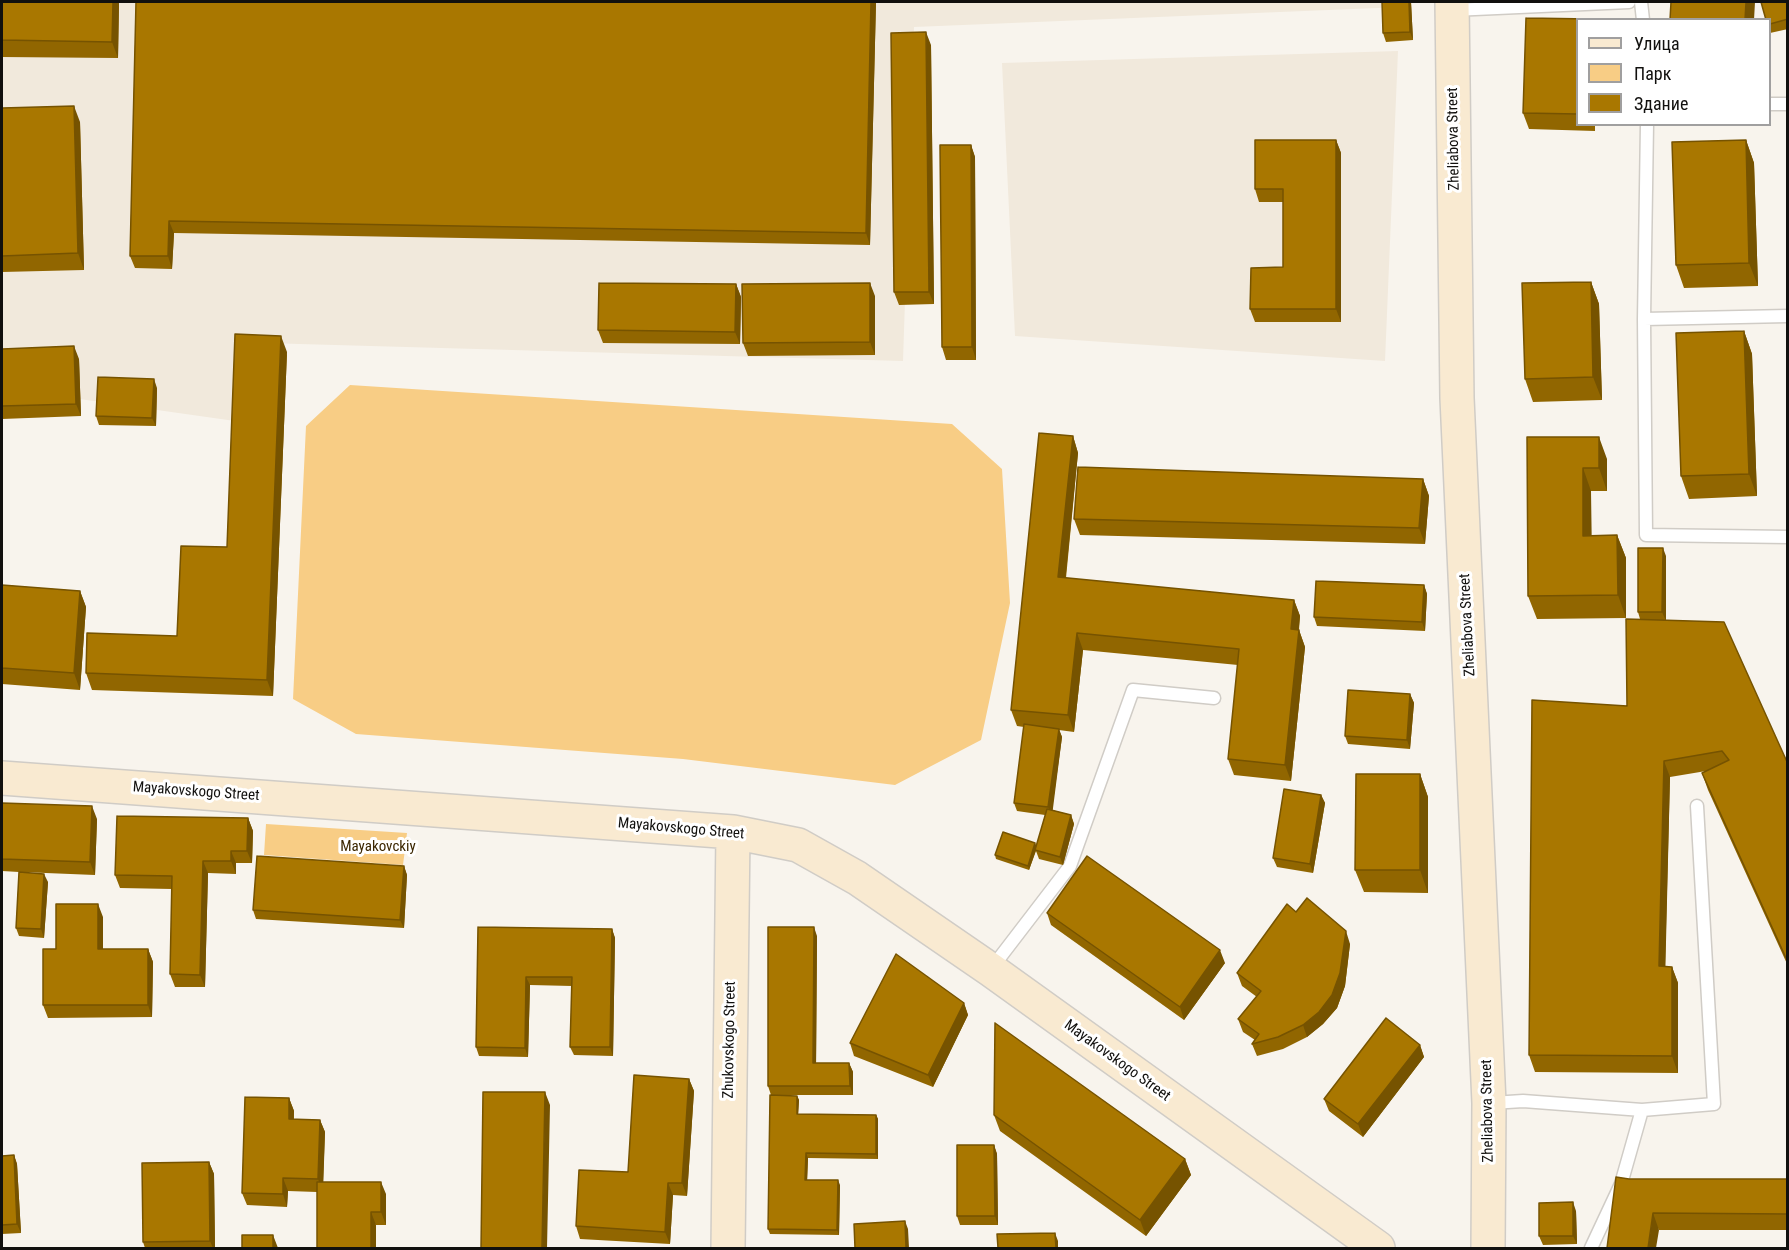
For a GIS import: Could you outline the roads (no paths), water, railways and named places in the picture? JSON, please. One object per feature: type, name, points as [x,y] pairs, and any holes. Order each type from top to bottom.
[{"type":"main road","name":"Zheliabova Street","points":[[1452,6],[1458,398],[1489,1103],[1488,1248]]},
{"type":"main road","name":"Mayakovskogo Street","points":[[2,778],[733,831],[798,845],[857,878],[991,970],[1378,1248]]},
{"type":"main road","name":"Zhukovskogo Street","points":[[728,1248],[733,831]]},
{"type":"lane","points":[[1452,6],[1629,2]]},
{"type":"lane","points":[[1641,2],[1642,18]]},
{"type":"lane","points":[[1771,104],[1788,104]]},
{"type":"lane","points":[[1647,126],[1644,319],[1646,535],[1788,537]]},
{"type":"lane","points":[[1644,319],[1788,316]]},
{"type":"lane","points":[[991,970],[1070,866],[1133,690],[1214,698]]},
{"type":"lane","points":[[1489,1103],[1522,1101],[1642,1110],[1714,1104],[1697,806]]},
{"type":"lane","points":[[1591,1248],[1621,1184],[1642,1110]]},
{"type":"park label","name":"Mayakovckiy","points":[[378,847]]}]
